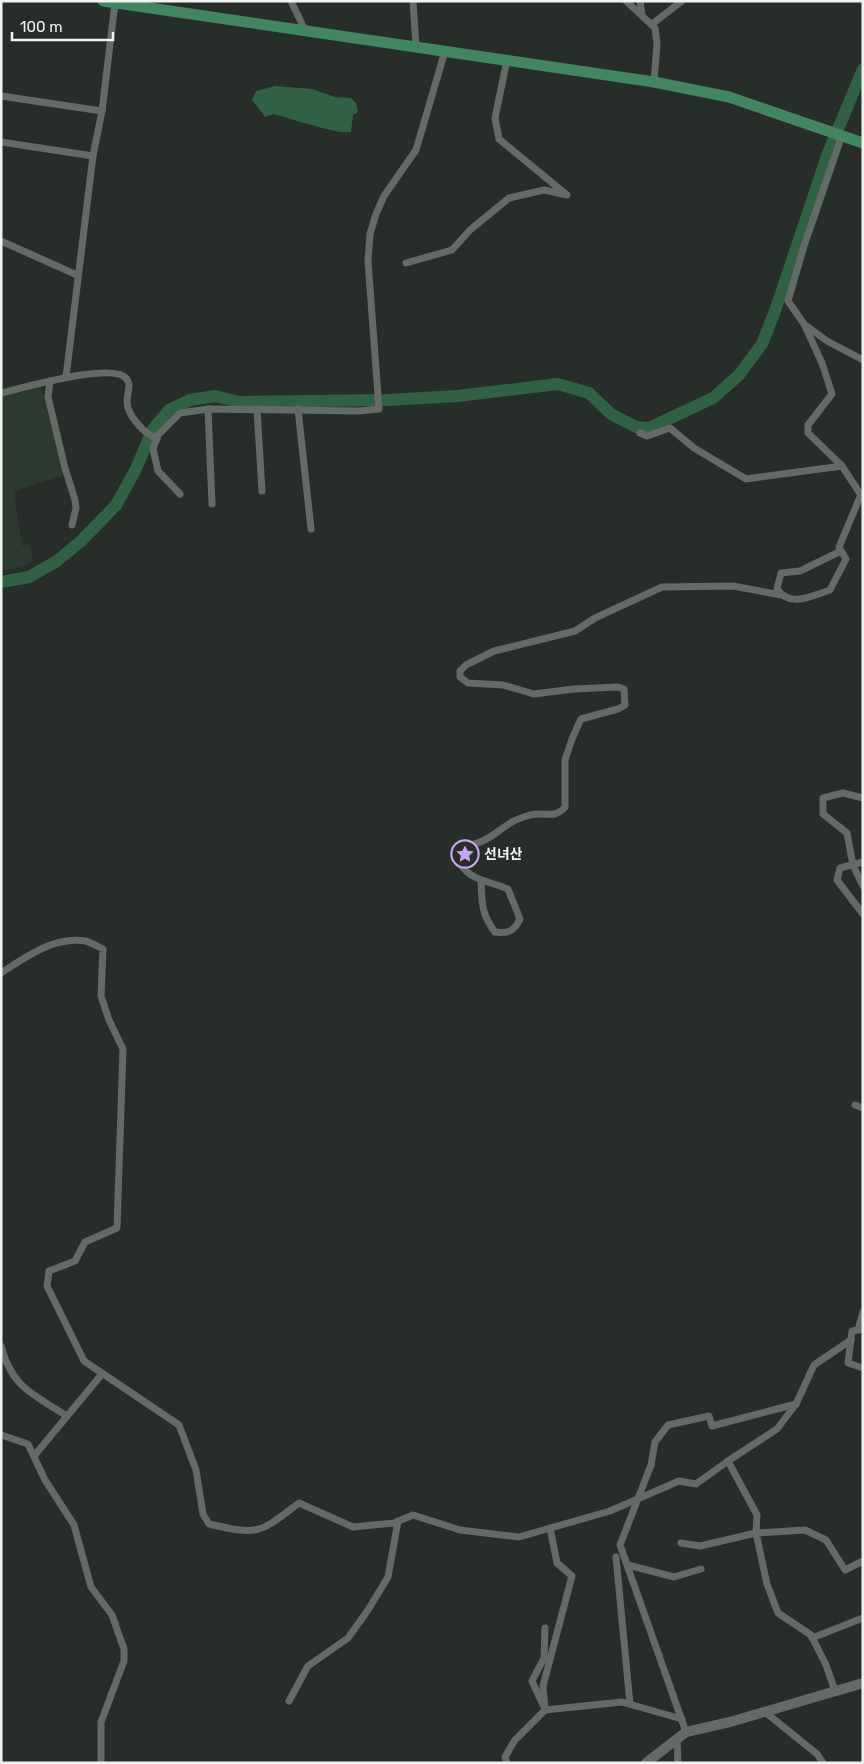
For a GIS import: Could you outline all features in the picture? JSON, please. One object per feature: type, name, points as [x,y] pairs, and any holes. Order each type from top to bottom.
[{"type":"main road","points":[[103,1],[140,4],[654,82],[729,97],[863,143]]},
{"type":"main road","points":[[646,1763],[686,1732],[765,1712],[863,1683]]},
{"type":"street","points":[[291,1],[305,30]]},
{"type":"street","points":[[413,1],[416,46]]},
{"type":"street","points":[[626,1],[655,28],[657,44],[654,82]]},
{"type":"street","points":[[640,1],[642,15]]},
{"type":"street","points":[[652,24],[682,1]]},
{"type":"street","points":[[66,378],[77,275],[116,3]]},
{"type":"street","points":[[180,494],[158,471],[153,449],[155,438],[180,414],[208,409],[359,411],[379,408],[368,261],[370,234],[384,196],[416,150],[445,51]]},
{"type":"street","points":[[406,263],[452,250],[470,230],[510,198],[544,190],[567,194],[499,140],[495,118],[507,60]]},
{"type":"street","points":[[1,96],[102,111]]},
{"type":"street","points":[[482,880],[483,911],[495,932],[507,934],[516,929],[520,919],[508,889],[482,880],[474,878],[460,865],[456,856],[461,849],[488,838],[511,820],[537,812],[550,815],[559,814],[565,808],[566,760],[581,718],[625,706],[626,695],[624,689],[618,687],[574,689],[534,694],[503,685],[468,683],[460,677],[460,671],[466,665],[494,651],[575,631],[595,618],[662,587],[733,586],[781,595],[800,601],[830,590],[846,559],[839,548],[862,498],[842,466],[808,433],[808,424],[832,394],[822,363],[804,324],[788,301],[804,246],[842,135]]},
{"type":"street","points":[[1,142],[93,156]]},
{"type":"street","points":[[1,241],[77,275]]},
{"type":"street","points":[[804,324],[827,341],[863,360]]},
{"type":"street","points":[[1,393],[92,373],[118,373],[126,378],[129,387],[127,401],[131,415],[146,433],[155,438]]},
{"type":"street","points":[[50,381],[48,397],[65,468],[75,500],[76,508],[72,525]]},
{"type":"street","points":[[208,409],[212,504]]},
{"type":"street","points":[[257,409],[262,491]]},
{"type":"street","points":[[298,409],[311,529]]},
{"type":"street","points":[[640,433],[647,436],[670,428],[694,448],[746,479],[842,466]]},
{"type":"street","points":[[781,595],[777,589],[781,573],[800,571],[841,551]]},
{"type":"street","points":[[863,798],[843,794],[824,798],[823,814],[847,833],[853,865],[863,886]]},
{"type":"street","points":[[863,862],[840,868],[837,880],[863,914]]},
{"type":"street","points":[[1,973],[32,953],[60,942],[86,941],[103,949],[101,996],[109,1020],[123,1049],[117,1228],[85,1242],[75,1261],[49,1271],[48,1286],[84,1360],[102,1374],[180,1425],[196,1470],[203,1514],[209,1524],[240,1531],[259,1531],[300,1503],[354,1526],[398,1521],[413,1515],[460,1530],[519,1537],[610,1511],[679,1481],[696,1484],[778,1429],[796,1404],[814,1365],[851,1340]]},
{"type":"street","points":[[855,1105],[863,1108]]},
{"type":"street","points":[[863,1312],[861,1329],[852,1331],[848,1363],[863,1368]]},
{"type":"street","points":[[1,1346],[7,1367],[24,1389],[67,1416]]},
{"type":"street","points":[[34,1456],[102,1374]]},
{"type":"street","points":[[686,1732],[620,1545],[651,1465],[655,1442],[668,1425],[709,1416],[712,1426],[796,1404]]},
{"type":"street","points":[[1,1435],[28,1444],[45,1480],[74,1525],[91,1587],[112,1615],[124,1649],[124,1661],[101,1722],[101,1763]]},
{"type":"street","points":[[728,1461],[757,1516],[756,1533],[767,1584],[778,1613],[812,1638],[826,1665],[835,1691]]},
{"type":"street","points":[[289,1701],[308,1666],[348,1638],[368,1610],[388,1576],[398,1521]]},
{"type":"street","points":[[545,1710],[543,1686],[572,1576],[557,1563],[550,1528]]},
{"type":"street","points":[[682,1543],[700,1546],[756,1533],[805,1530],[826,1540],[844,1570],[863,1561]]},
{"type":"street","points":[[616,1557],[630,1704]]},
{"type":"street","points":[[628,1565],[674,1577],[701,1568]]},
{"type":"street","points":[[812,1638],[863,1618]]},
{"type":"street","points":[[545,1628],[544,1658],[532,1681],[545,1710]]},
{"type":"street","points":[[507,1763],[505,1758],[515,1740],[545,1710],[622,1702],[682,1718]]},
{"type":"street","points":[[765,1712],[817,1754],[824,1763]]},
{"type":"street","points":[[677,1739],[678,1763]]},
{"type":"shaded area","points":[[275,86],[312,89],[335,97],[351,98],[356,103],[358,112],[353,115],[351,132],[325,129],[273,114],[265,117],[252,100],[256,91]]},
{"type":"shaded area","points":[[41,387],[64,475],[14,491],[22,546],[30,544],[33,559],[26,566],[1,571],[1,396]]},
{"type":"waterway","points":[[1,582],[29,577],[57,561],[81,541],[116,505],[135,471],[153,429],[169,410],[190,400],[215,396],[239,402],[389,400],[457,396],[558,384],[589,393],[611,414],[636,427],[649,428],[713,398],[739,375],[762,344],[775,311],[828,153],[863,69]]},
{"type":"place","name":"선녀산","points":[[465,854]]}]
